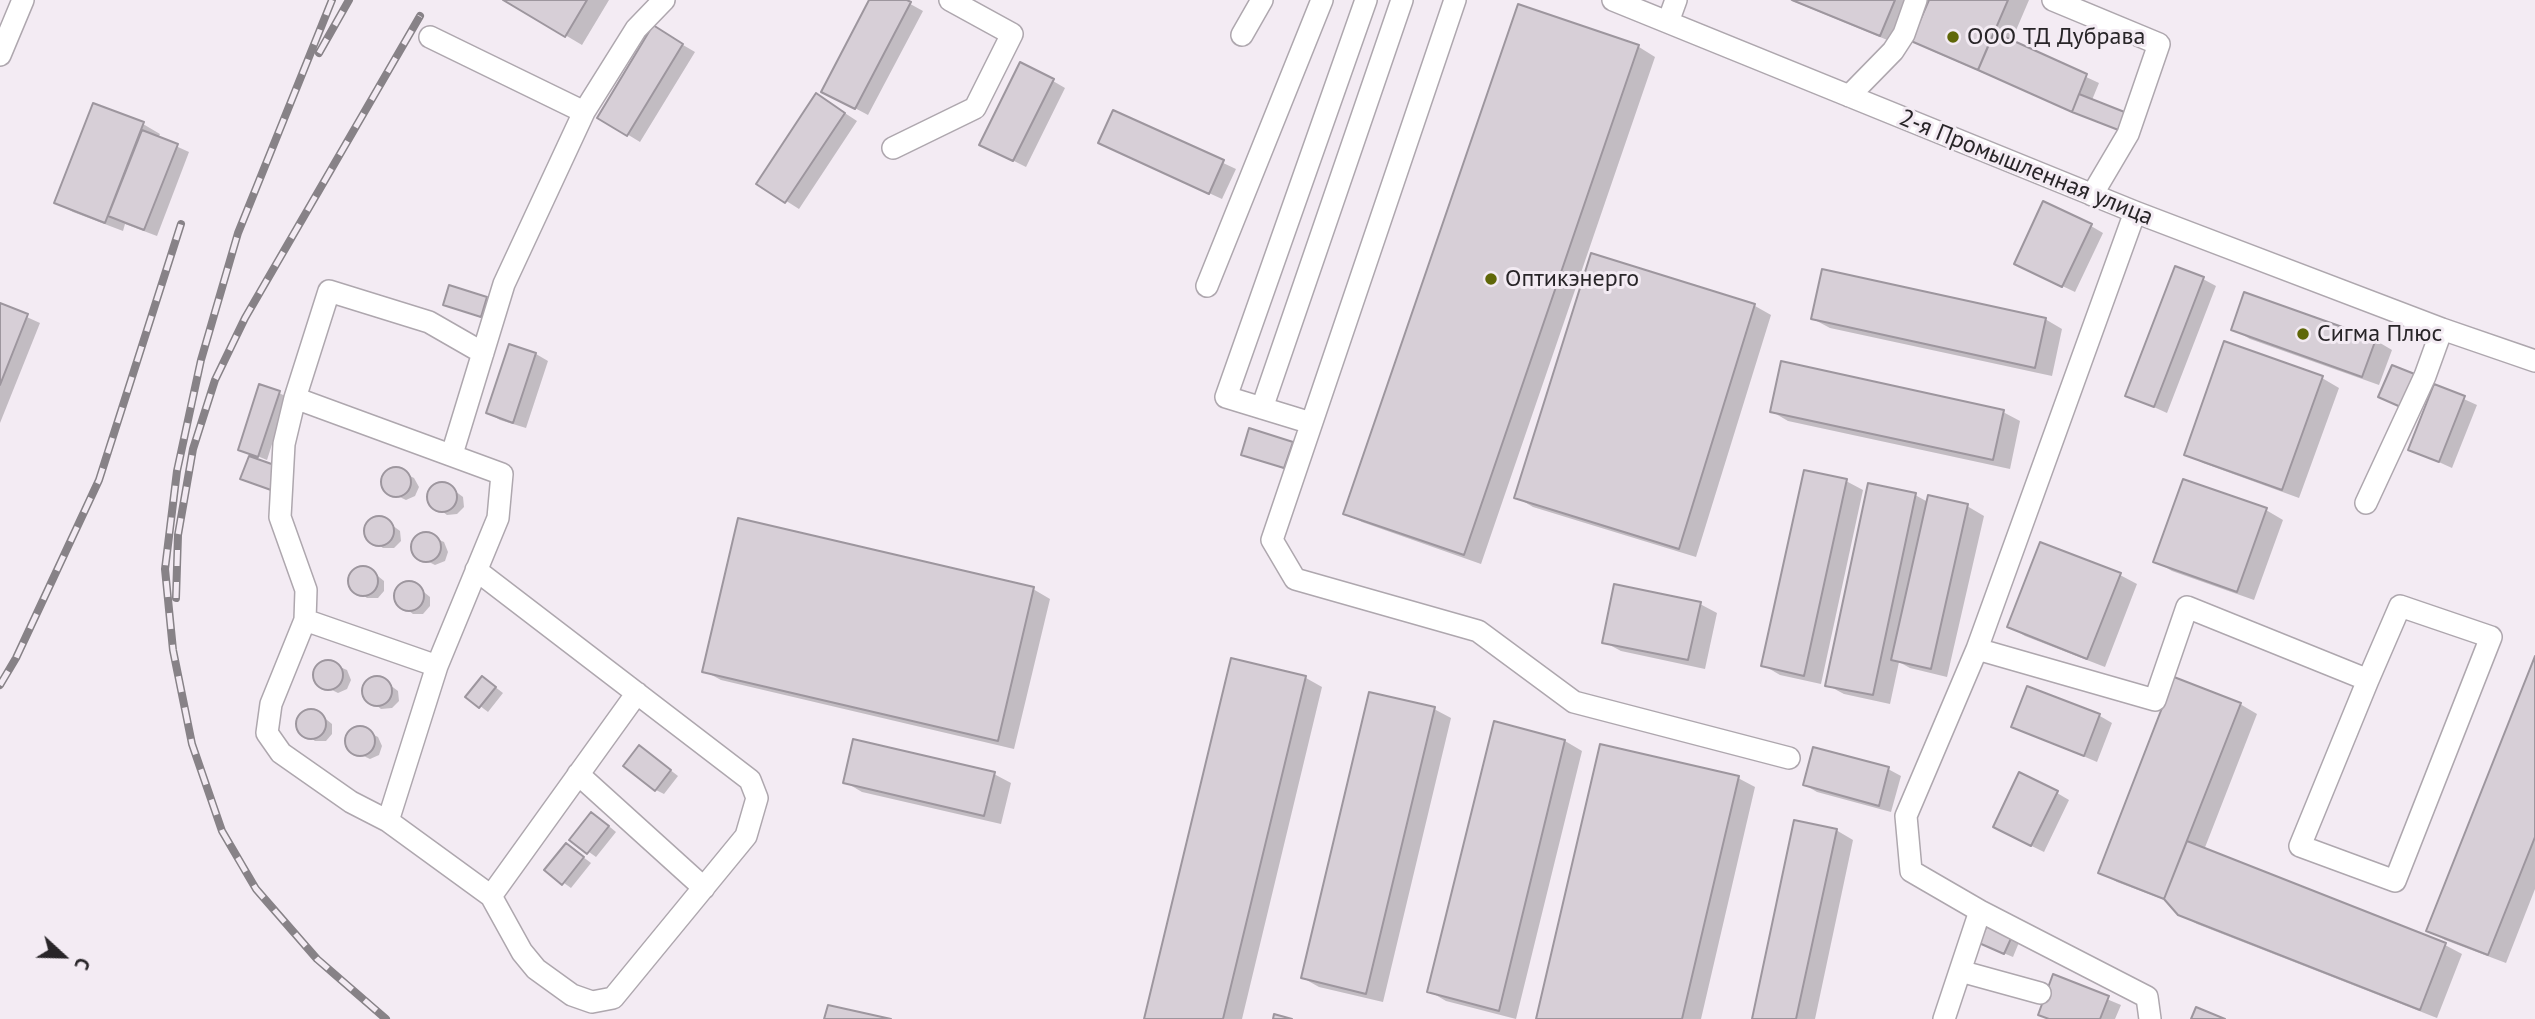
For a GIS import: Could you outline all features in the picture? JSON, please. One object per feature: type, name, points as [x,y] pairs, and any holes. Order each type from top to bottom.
[{"type":"street","points":[[0,55],[23,0]]},
{"type":"street","points":[[452,454],[504,284],[584,112],[636,29],[664,0]]},
{"type":"street","points":[[893,148],[975,108],[1012,34],[950,0]]},
{"type":"street","points":[[1242,35],[1262,0]]},
{"type":"street","points":[[1207,286],[1322,0]]},
{"type":"street","points":[[1311,423],[1226,397],[1366,0]]},
{"type":"street","points":[[1262,408],[1402,0]]},
{"type":"street","name":"2-я Промышленная улица","points":[[1613,0],[2134,212],[2442,329],[2535,361]]},
{"type":"street","points":[[1668,22],[1676,0]]},
{"type":"street","points":[[1849,96],[1893,51],[1904,34],[1916,0]]},
{"type":"street","points":[[2053,0],[2159,44],[2128,134],[2092,195]]},
{"type":"street","points":[[1451,1],[1272,540],[1295,579],[1478,631],[1574,702],[1789,758]]},
{"type":"street","points":[[430,37],[584,112]]},
{"type":"street","points":[[2134,212],[1977,649],[1906,816],[1911,871],[1980,911],[2147,997],[2150,1019]]},
{"type":"street","points":[[477,570],[750,780],[757,798],[746,836],[613,998],[592,1002],[572,995],[536,969],[523,952],[491,896],[388,821],[351,802],[281,753],[267,733],[271,704],[305,620],[306,590],[280,517],[284,444],[295,398],[329,292],[429,322],[483,353]]},
{"type":"street","points":[[2366,503],[2425,376],[2442,329]]},
{"type":"street","points":[[295,398],[502,474],[498,517],[437,666],[388,821]]},
{"type":"street","points":[[2400,606],[2491,637],[2395,881],[2300,846],[2368,680],[2400,606]]},
{"type":"street","points":[[1977,649],[2155,700],[2188,607],[2368,680]]},
{"type":"street","points":[[305,620],[437,666]]},
{"type":"street","points":[[491,896],[637,693]]},
{"type":"street","points":[[578,774],[704,888]]},
{"type":"street","points":[[1944,1019],[1980,911]]},
{"type":"street","points":[[1960,971],[2040,993]]},
{"type":"building","points":[[503,0],[587,0],[565,37]]},
{"type":"building","points":[[869,0],[911,2],[855,109],[821,92]]},
{"type":"building","points":[[1792,0],[1895,0],[1880,36]]},
{"type":"building","name":"ООО ТД Дубрава","points":[[1929,0],[2008,0],[1978,70],[1911,41]]},
{"type":"building","name":"Оптикэнерго","points":[[1518,4],[1639,45],[1464,555],[1343,514]]},
{"type":"building","points":[[653,25],[683,44],[627,136],[597,118]]},
{"type":"building","points":[[1994,32],[2087,74],[2072,112],[1978,70]]},
{"type":"building","points":[[1020,62],[1054,79],[1013,161],[979,145]]},
{"type":"building","points":[[816,93],[845,113],[785,203],[756,184]]},
{"type":"building","points":[[2079,94],[2127,113],[2121,131],[2072,112]]},
{"type":"building","points":[[93,103],[144,122],[105,223],[54,203]]},
{"type":"building","points":[[1113,110],[1224,160],[1209,194],[1098,143]]},
{"type":"building","points":[[142,130],[178,144],[144,230],[108,216]]},
{"type":"building","points":[[2043,201],[2092,224],[2062,287],[2014,264]]},
{"type":"building","points":[[1591,253],[1755,304],[1679,549],[1514,498]]},
{"type":"building","points":[[2175,266],[2204,277],[2154,407],[2125,396]]},
{"type":"building","points":[[1822,269],[2046,318],[2035,368],[1811,319]]},
{"type":"building","points":[[449,285],[487,297],[481,317],[443,305]]},
{"type":"building","name":"Сигма Плюс","points":[[2244,292],[2376,339],[2362,377],[2231,330]]},
{"type":"building","points":[[0,303],[28,314],[0,385]]},
{"type":"building","points":[[2224,341],[2323,376],[2282,490],[2184,455]]},
{"type":"building","points":[[509,344],[536,353],[513,423],[486,413]]},
{"type":"building","points":[[1781,361],[2004,410],[1993,460],[1770,412]]},
{"type":"building","points":[[2392,365],[2417,375],[2403,408],[2378,397]]},
{"type":"building","points":[[259,384],[280,391],[258,457],[238,450]]},
{"type":"building","points":[[2434,384],[2465,396],[2439,462],[2408,450]]},
{"type":"building","points":[[1249,428],[1293,442],[1284,468],[1241,455]]},
{"type":"building","points":[[249,456],[280,467],[271,490],[240,479]]},
{"type":"building","points":[[396,467],[402,468],[410,476],[410,488],[402,496],[396,497],[390,496],[382,488],[381,482],[382,476],[390,468]]},
{"type":"building","points":[[1804,470],[1847,479],[1804,676],[1761,666]]},
{"type":"building","points":[[2183,479],[2267,508],[2237,592],[2153,562]]},
{"type":"building","points":[[442,482],[448,483],[456,491],[456,503],[448,511],[442,512],[436,511],[428,503],[427,497],[428,491],[436,483]]},
{"type":"building","points":[[1868,483],[1916,493],[1873,695],[1825,686]]},
{"type":"building","points":[[1928,495],[1968,504],[1931,669],[1891,660]]},
{"type":"building","points":[[379,516],[385,517],[393,525],[393,537],[385,545],[379,546],[373,545],[365,537],[364,531],[365,525],[373,517]]},
{"type":"building","points":[[738,518],[1034,587],[998,741],[702,672]]},
{"type":"building","points":[[426,532],[432,533],[440,541],[440,553],[432,561],[426,562],[420,561],[412,553],[411,547],[412,541],[420,533]]},
{"type":"building","points":[[2040,542],[2121,573],[2087,659],[2007,627]]},
{"type":"building","points":[[363,566],[369,567],[377,575],[377,587],[369,595],[363,596],[357,595],[349,587],[348,581],[349,575],[357,567]]},
{"type":"building","points":[[409,581],[415,582],[423,590],[423,602],[415,610],[409,611],[403,610],[395,602],[394,596],[395,590],[403,582]]},
{"type":"building","points":[[1614,584],[1701,602],[1688,660],[1602,643]]},
{"type":"building","points":[[2535,656],[2535,837],[2488,955],[2426,931]]},
{"type":"building","points":[[1231,658],[1306,676],[1223,1019],[1144,1019]]},
{"type":"building","points":[[328,660],[334,661],[342,669],[342,681],[334,689],[328,690],[322,689],[314,681],[313,675],[314,669],[322,661]]},
{"type":"building","points":[[377,676],[383,677],[391,685],[391,697],[383,705],[377,706],[371,705],[363,697],[362,691],[363,685],[371,677]]},
{"type":"building","points":[[482,676],[496,687],[479,708],[465,697]]},
{"type":"building","points":[[2174,677],[2241,703],[2164,899],[2098,873]]},
{"type":"building","points":[[2027,686],[2100,714],[2084,756],[2011,727]]},
{"type":"building","points":[[1369,692],[1435,707],[1366,994],[1301,978]]},
{"type":"building","points":[[311,709],[317,710],[325,718],[325,730],[317,738],[311,739],[305,738],[297,730],[296,724],[297,718],[305,710]]},
{"type":"building","points":[[1494,721],[1565,740],[1499,1011],[1427,992]]},
{"type":"building","points":[[360,726],[366,727],[374,735],[374,747],[366,755],[360,756],[354,755],[346,747],[345,741],[346,735],[354,727]]},
{"type":"building","points":[[853,739],[995,772],[984,816],[843,783]]},
{"type":"building","points":[[1600,744],[1739,776],[1682,1019],[1536,1019]]},
{"type":"building","points":[[639,745],[671,770],[655,791],[623,766]]},
{"type":"building","points":[[1813,747],[1889,767],[1879,806],[1803,785]]},
{"type":"building","points":[[2019,772],[2058,791],[2031,846],[1993,827]]},
{"type":"building","points":[[591,812],[609,826],[587,854],[569,840]]},
{"type":"building","points":[[1794,820],[1837,829],[1796,1019],[1752,1019]]},
{"type":"building","points":[[2187,841],[2446,943],[2420,1010],[2178,915],[2164,899]]},
{"type":"building","points":[[566,843],[584,857],[562,885],[544,870]]},
{"type":"building","points":[[1988,923],[2013,934],[2004,954],[1979,943]]},
{"type":"building","points":[[2053,974],[2109,996],[2100,1019],[2049,1019],[2038,1015]]},
{"type":"building","points":[[828,1005],[891,1019],[824,1019]]},
{"type":"building","points":[[2196,1007],[2225,1019],[2191,1019]]},
{"type":"building","points":[[1274,1014],[1292,1019],[1273,1019]]},
{"type":"railway","points":[[332,0],[238,233],[201,360],[177,471],[165,569],[173,650],[192,744],[222,831],[256,889],[317,959],[386,1019]]},
{"type":"railway","points":[[319,53],[349,0]]},
{"type":"railway","points":[[176,598],[178,535],[193,449],[215,380],[245,318],[420,16]]},
{"type":"railway","points":[[0,685],[16,658],[99,480],[181,224]]},
{"type":"place","name":"ООО ТД Дубрава","points":[[1953,37]]},
{"type":"place","name":"Оптикэнерго","points":[[1491,279]]},
{"type":"place","name":"Сигма Плюс","points":[[2303,334]]}]
